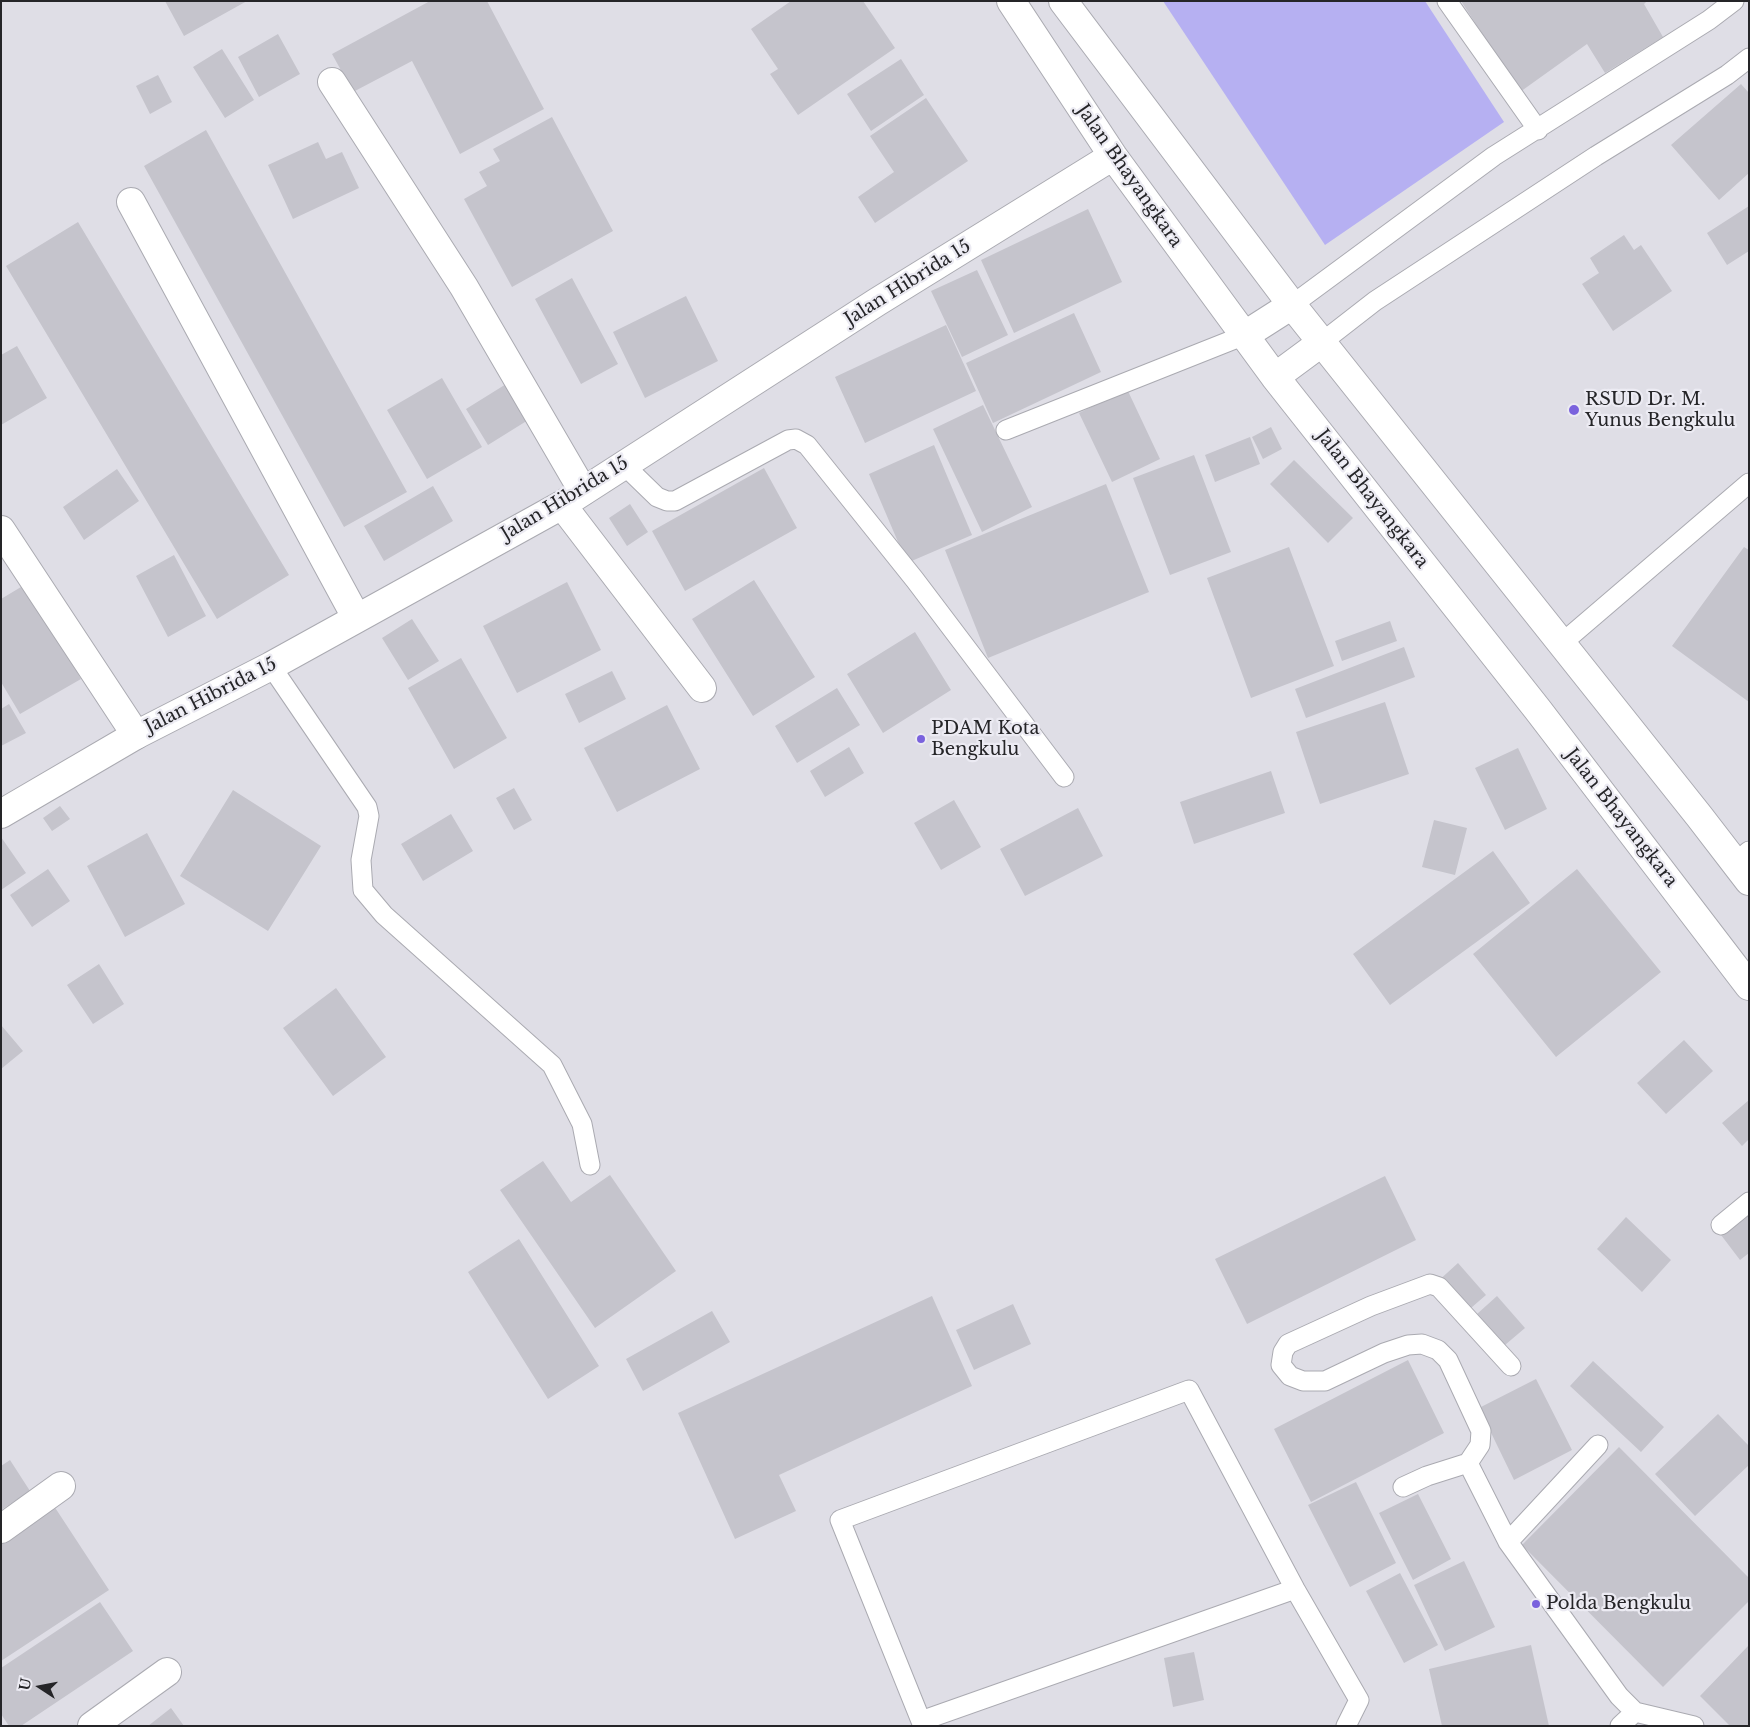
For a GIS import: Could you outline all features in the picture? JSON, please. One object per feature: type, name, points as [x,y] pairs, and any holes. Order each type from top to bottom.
[{"type":"street","name":"Jalan Bhayangkara","points":[[1011,1],[1113,156],[1275,377],[1538,710],[1749,986]]},
{"type":"street","points":[[1063,1],[1322,344],[1561,644],[1744,865]]},
{"type":"street","points":[[332,82],[464,287],[572,498],[702,688]]},
{"type":"street","name":"Jalan Hibrida 15","points":[[1,814],[136,735],[271,666],[572,498],[877,302],[1113,156]]},
{"type":"street","points":[[131,202],[356,617]]},
{"type":"street","points":[[1245,335],[1292,305]]},
{"type":"street","points":[[1275,377],[1322,344]]},
{"type":"street","points":[[1,530],[136,735]]},
{"type":"street","points":[[1,1529],[61,1486]]},
{"type":"street","points":[[92,1726],[167,1672]]},
{"type":"lane","points":[[1447,1],[1538,130]]},
{"type":"lane","points":[[1292,305],[1494,156],[1538,130],[1709,20],[1734,1]]},
{"type":"lane","points":[[1322,344],[1375,300],[1596,156],[1727,75],[1749,58]]},
{"type":"lane","points":[[1006,430],[1245,335]]},
{"type":"lane","points":[[624,465],[657,497],[667,501],[675,501],[788,440],[796,439],[807,445],[915,580],[1064,777]]},
{"type":"lane","points":[[1561,644],[1749,483]]},
{"type":"lane","points":[[271,666],[367,807],[369,816],[361,860],[363,890],[384,915],[552,1065],[582,1124],[590,1165]]},
{"type":"lane","points":[[1721,1224],[1749,1202]]},
{"type":"lane","points":[[1403,1487],[1427,1476],[1468,1463],[1480,1445],[1481,1431],[1448,1360],[1438,1350],[1422,1344],[1408,1345],[1384,1353],[1325,1381],[1303,1381],[1290,1376],[1281,1365],[1283,1352],[1288,1344],[1371,1306],[1430,1284],[1439,1287],[1511,1366]]},
{"type":"lane","points":[[1295,1589],[922,1724],[840,1520],[1189,1390],[1295,1589],[1359,1700],[1346,1726]]},
{"type":"lane","points":[[1508,1542],[1598,1445]]},
{"type":"lane","points":[[1468,1463],[1508,1542],[1619,1696],[1635,1712],[1694,1726]]},
{"type":"lane","points":[[1620,1726],[1635,1712]]},
{"type":"shaded area","points":[[1163,1],[1425,1],[1504,122],[1325,245]]},
{"type":"building","points":[[165,1],[247,1],[184,36]]},
{"type":"building","points":[[430,1],[487,1],[544,109],[460,154],[412,61],[353,92],[332,54]]},
{"type":"building","points":[[791,1],[863,1],[895,48],[798,115],[770,74],[778,69],[751,29]]},
{"type":"building","points":[[1461,1],[1647,1],[1644,4],[1663,37],[1605,73],[1587,44],[1520,92]]},
{"type":"building","points":[[278,34],[300,74],[259,97],[238,57]]},
{"type":"building","points":[[222,49],[254,100],[225,118],[193,67]]},
{"type":"building","points":[[901,59],[924,95],[871,131],[847,94]]},
{"type":"building","points":[[158,75],[172,102],[150,114],[136,86]]},
{"type":"building","points":[[1741,84],[1749,93],[1749,173],[1719,200],[1671,145]]},
{"type":"building","points":[[926,98],[968,161],[875,223],[858,197],[894,172],[870,136]]},
{"type":"building","points":[[552,117],[613,231],[512,287],[464,199],[487,186],[479,172],[500,161],[493,149]]},
{"type":"building","points":[[206,130],[407,492],[344,527],[144,166]]},
{"type":"building","points":[[318,142],[326,159],[342,152],[359,188],[293,219],[268,165]]},
{"type":"building","points":[[1749,206],[1749,251],[1727,265],[1707,233]]},
{"type":"building","points":[[1088,209],[1122,282],[1014,333],[981,260]]},
{"type":"building","points":[[78,222],[289,575],[217,619],[6,266]]},
{"type":"building","points":[[1624,235],[1634,250],[1641,245],[1672,291],[1613,331],[1582,284],[1599,273],[1590,258]]},
{"type":"building","points":[[977,270],[1008,335],[962,357],[931,291]]},
{"type":"building","points":[[572,278],[618,364],[581,384],[535,299]]},
{"type":"building","points":[[686,296],[718,361],[645,398],[613,332]]},
{"type":"building","points":[[1074,313],[1101,372],[993,423],[966,363]]},
{"type":"building","points":[[946,325],[976,391],[865,443],[835,377]]},
{"type":"building","points":[[17,346],[47,398],[1,425],[1,355]]},
{"type":"building","points":[[442,378],[482,447],[427,479],[387,410]]},
{"type":"building","points":[[511,381],[533,417],[488,445],[466,409]]},
{"type":"building","points":[[1127,389],[1160,459],[1112,482],[1079,413]]},
{"type":"building","points":[[983,405],[1032,507],[982,532],[933,429]]},
{"type":"building","points":[[1271,427],[1282,449],[1263,459],[1252,437]]},
{"type":"building","points":[[1250,437],[1260,464],[1215,482],[1205,455]]},
{"type":"building","points":[[934,445],[972,535],[907,563],[869,474]]},
{"type":"building","points":[[1194,455],[1231,552],[1170,575],[1133,478]]},
{"type":"building","points":[[1294,460],[1353,518],[1328,543],[1270,484]]},
{"type":"building","points":[[764,468],[797,528],[685,591],[652,531]]},
{"type":"building","points":[[117,469],[139,501],[84,540],[63,507]]},
{"type":"building","points":[[1106,484],[1149,592],[988,658],[945,550]]},
{"type":"building","points":[[433,486],[453,521],[384,561],[364,526]]},
{"type":"building","points":[[630,504],[648,532],[627,546],[609,518]]},
{"type":"building","points":[[1289,547],[1334,666],[1251,698],[1207,578]]},
{"type":"building","points":[[1744,547],[1749,550],[1749,702],[1672,646]]},
{"type":"building","points":[[174,555],[206,616],[168,637],[136,576]]},
{"type":"building","points":[[754,580],[815,677],[753,716],[692,619]]},
{"type":"building","points":[[567,582],[601,650],[517,693],[483,626]]},
{"type":"building","points":[[26,584],[81,679],[20,714],[1,682],[1,599]]},
{"type":"building","points":[[412,619],[439,661],[408,680],[382,638]]},
{"type":"building","points":[[1390,621],[1397,641],[1342,661],[1335,641]]},
{"type":"building","points":[[915,632],[951,690],[883,733],[847,674]]},
{"type":"building","points":[[1404,647],[1415,677],[1306,718],[1295,689]]},
{"type":"building","points":[[461,658],[507,738],[454,769],[408,688]]},
{"type":"building","points":[[612,671],[626,699],[579,723],[565,694]]},
{"type":"building","points":[[837,688],[860,725],[797,763],[775,726]]},
{"type":"building","points":[[1385,702],[1409,774],[1320,804],[1296,732]]},
{"type":"building","points":[[9,704],[26,733],[1,746],[1,709]]},
{"type":"building","points":[[667,705],[700,769],[617,812],[584,748]]},
{"type":"building","points":[[849,747],[864,773],[825,797],[810,771]]},
{"type":"building","points":[[1518,748],[1547,809],[1505,830],[1475,768]]},
{"type":"building","points":[[1271,771],[1285,813],[1194,844],[1180,802]]},
{"type":"building","points":[[514,788],[532,820],[514,830],[496,798]]},
{"type":"building","points":[[233,790],[321,846],[268,931],[180,876]]},
{"type":"building","points":[[954,800],[981,847],[941,870],[914,823]]},
{"type":"building","points":[[60,806],[70,819],[52,831],[43,818]]},
{"type":"building","points":[[1078,808],[1103,856],[1025,896],[1000,849]]},
{"type":"building","points":[[451,814],[473,851],[423,881],[401,844]]},
{"type":"building","points":[[1434,820],[1467,828],[1455,875],[1422,867]]},
{"type":"building","points":[[147,833],[185,904],[125,937],[87,866]]},
{"type":"building","points":[[1,837],[26,873],[1,890]]},
{"type":"building","points":[[1493,851],[1530,903],[1390,1005],[1353,954]]},
{"type":"building","points":[[48,869],[70,901],[32,927],[10,895]]},
{"type":"building","points":[[1577,869],[1661,972],[1556,1057],[1473,954]]},
{"type":"building","points":[[99,964],[124,1004],[93,1024],[67,985]]},
{"type":"building","points":[[336,988],[386,1057],[333,1096],[283,1028]]},
{"type":"building","points":[[1,1025],[23,1051],[1,1069]]},
{"type":"building","points":[[1684,1040],[1713,1071],[1666,1114],[1637,1083]]},
{"type":"building","points":[[1749,1100],[1749,1139],[1742,1146],[1722,1123]]},
{"type":"building","points":[[543,1161],[571,1202],[610,1175],[676,1271],[595,1328],[500,1190]]},
{"type":"building","points":[[1385,1176],[1416,1240],[1247,1324],[1215,1259]]},
{"type":"building","points":[[1749,1213],[1749,1253],[1740,1260],[1721,1235]]},
{"type":"building","points":[[1626,1217],[1671,1260],[1642,1292],[1597,1249]]},
{"type":"building","points":[[519,1239],[599,1366],[548,1399],[468,1272]]},
{"type":"building","points":[[1458,1263],[1486,1295],[1464,1314],[1436,1283]]},
{"type":"building","points":[[932,1296],[972,1386],[779,1475],[796,1511],[735,1539],[678,1413]]},
{"type":"building","points":[[1497,1296],[1525,1328],[1505,1345],[1477,1314]]},
{"type":"building","points":[[1013,1304],[1031,1344],[974,1370],[956,1330]]},
{"type":"building","points":[[712,1311],[730,1342],[643,1391],[626,1359]]},
{"type":"building","points":[[1408,1360],[1444,1433],[1311,1502],[1274,1429]]},
{"type":"building","points":[[1593,1361],[1664,1427],[1641,1452],[1570,1386]]},
{"type":"building","points":[[1536,1379],[1572,1450],[1514,1480],[1479,1408]]},
{"type":"building","points":[[1718,1414],[1749,1446],[1749,1465],[1695,1516],[1655,1474]]},
{"type":"building","points":[[1619,1447],[1749,1578],[1749,1601],[1663,1687],[1522,1545]]},
{"type":"building","points":[[10,1460],[30,1491],[1,1510],[1,1466]]},
{"type":"building","points":[[1356,1482],[1396,1563],[1350,1587],[1308,1505]]},
{"type":"building","points":[[1418,1494],[1451,1559],[1413,1580],[1379,1513]]},
{"type":"building","points":[[54,1506],[109,1590],[1,1661],[1,1541]]},
{"type":"building","points":[[1464,1561],[1495,1627],[1445,1651],[1414,1585]]},
{"type":"building","points":[[1400,1573],[1438,1645],[1404,1663],[1366,1591]]},
{"type":"building","points":[[100,1602],[133,1651],[21,1726],[9,1726],[1,1714],[1,1668]]},
{"type":"building","points":[[1531,1645],[1549,1726],[1442,1726],[1429,1669]]},
{"type":"building","points":[[1749,1645],[1749,1726],[1730,1726],[1700,1696]]},
{"type":"building","points":[[1194,1652],[1204,1700],[1173,1707],[1164,1658]]},
{"type":"building","points":[[171,1708],[184,1726],[148,1726]]},
{"type":"place","name":"RSUD Dr. M. Yunus Bengkulu","points":[[1574,410]]},
{"type":"place","name":"PDAM Kota Bengkulu","points":[[921,739]]},
{"type":"place","name":"Polda Bengkulu","points":[[1536,1604]]}]
